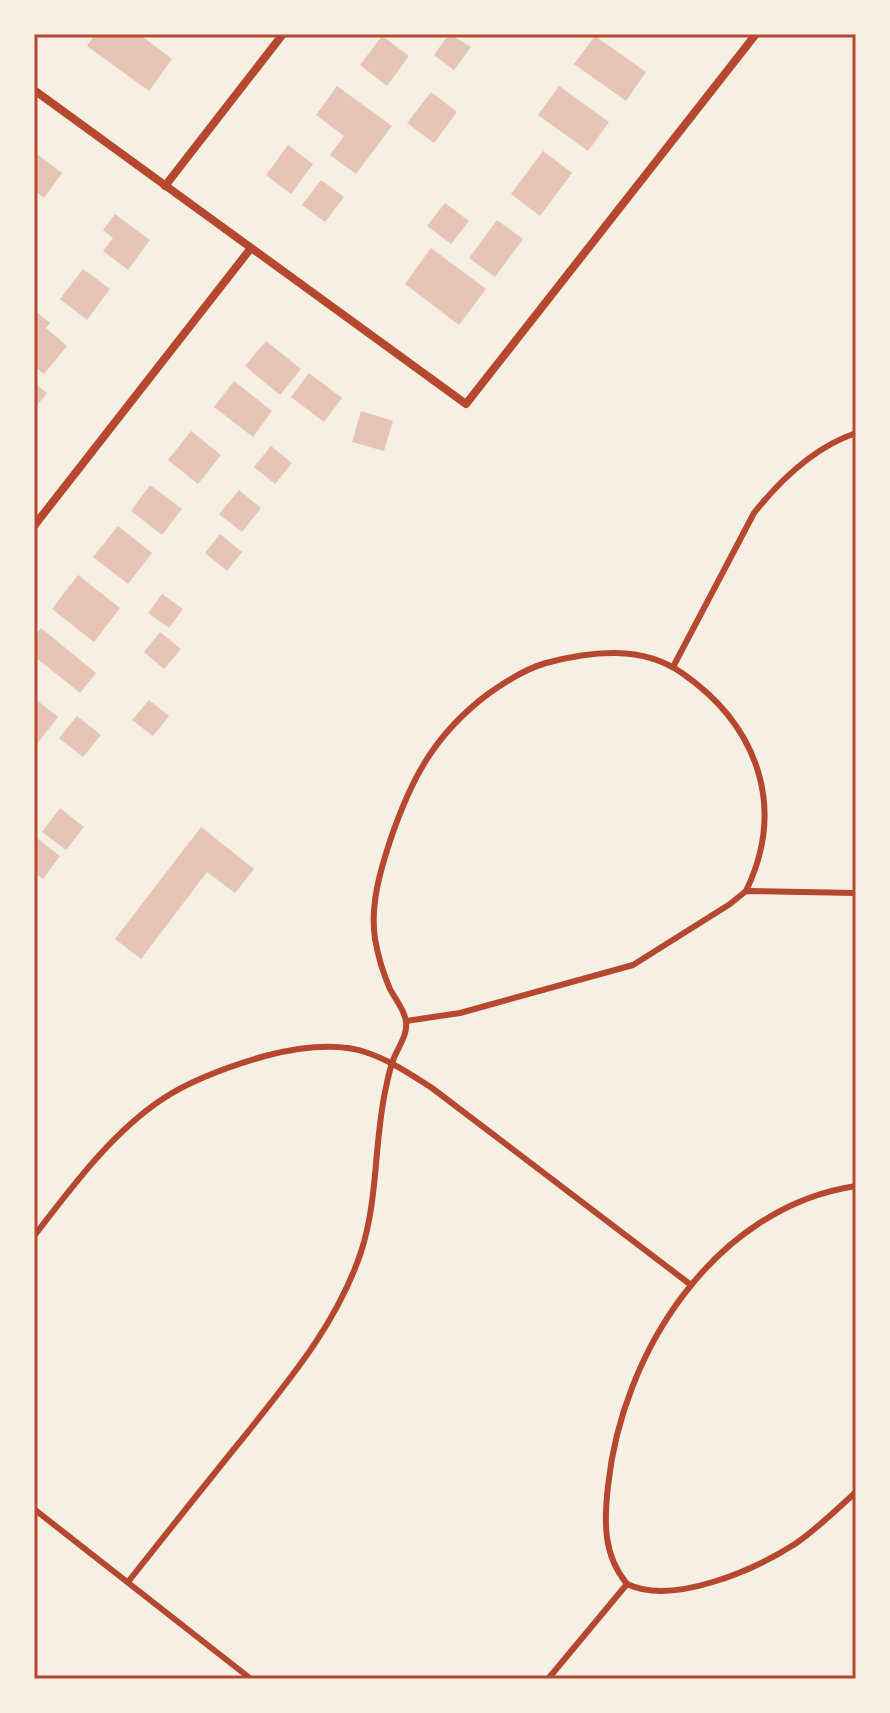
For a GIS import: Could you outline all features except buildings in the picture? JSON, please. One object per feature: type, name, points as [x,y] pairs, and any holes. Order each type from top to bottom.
[{"type":"street","points":[[165,186],[283,34]]},
{"type":"street","points":[[34,90],[466,404],[756,34]]},
{"type":"street","points":[[34,526],[251,248]]},
{"type":"lane","points":[[673,667],[739,538],[769,494],[807,459],[856,433]]},
{"type":"lane","points":[[128,1582],[305,1360],[338,1308],[361,1250],[371,1212],[384,1094],[392,1063],[406,1033],[406,1021],[380,964],[375,937],[378,879],[416,775],[437,742],[458,719],[508,680],[538,666],[600,652],[630,654],[673,667],[717,702],[740,730],[759,768],[764,815],[762,844],[746,891],[633,965],[460,1013],[406,1021]]},
{"type":"lane","points":[[746,891],[856,893]]},
{"type":"lane","points":[[34,1236],[86,1170],[136,1120],[163,1099],[215,1071],[285,1051],[346,1048],[367,1052],[392,1063],[432,1088],[691,1285]]},
{"type":"lane","points":[[856,1186],[816,1194],[792,1203],[746,1234],[691,1285],[671,1311],[643,1359],[614,1443],[607,1499],[608,1552],[614,1568],[627,1584],[641,1591],[680,1590],[758,1565],[796,1543],[856,1492]]},
{"type":"lane","points":[[34,1509],[251,1679]]},
{"type":"lane","points":[[548,1679],[627,1584]]}]
